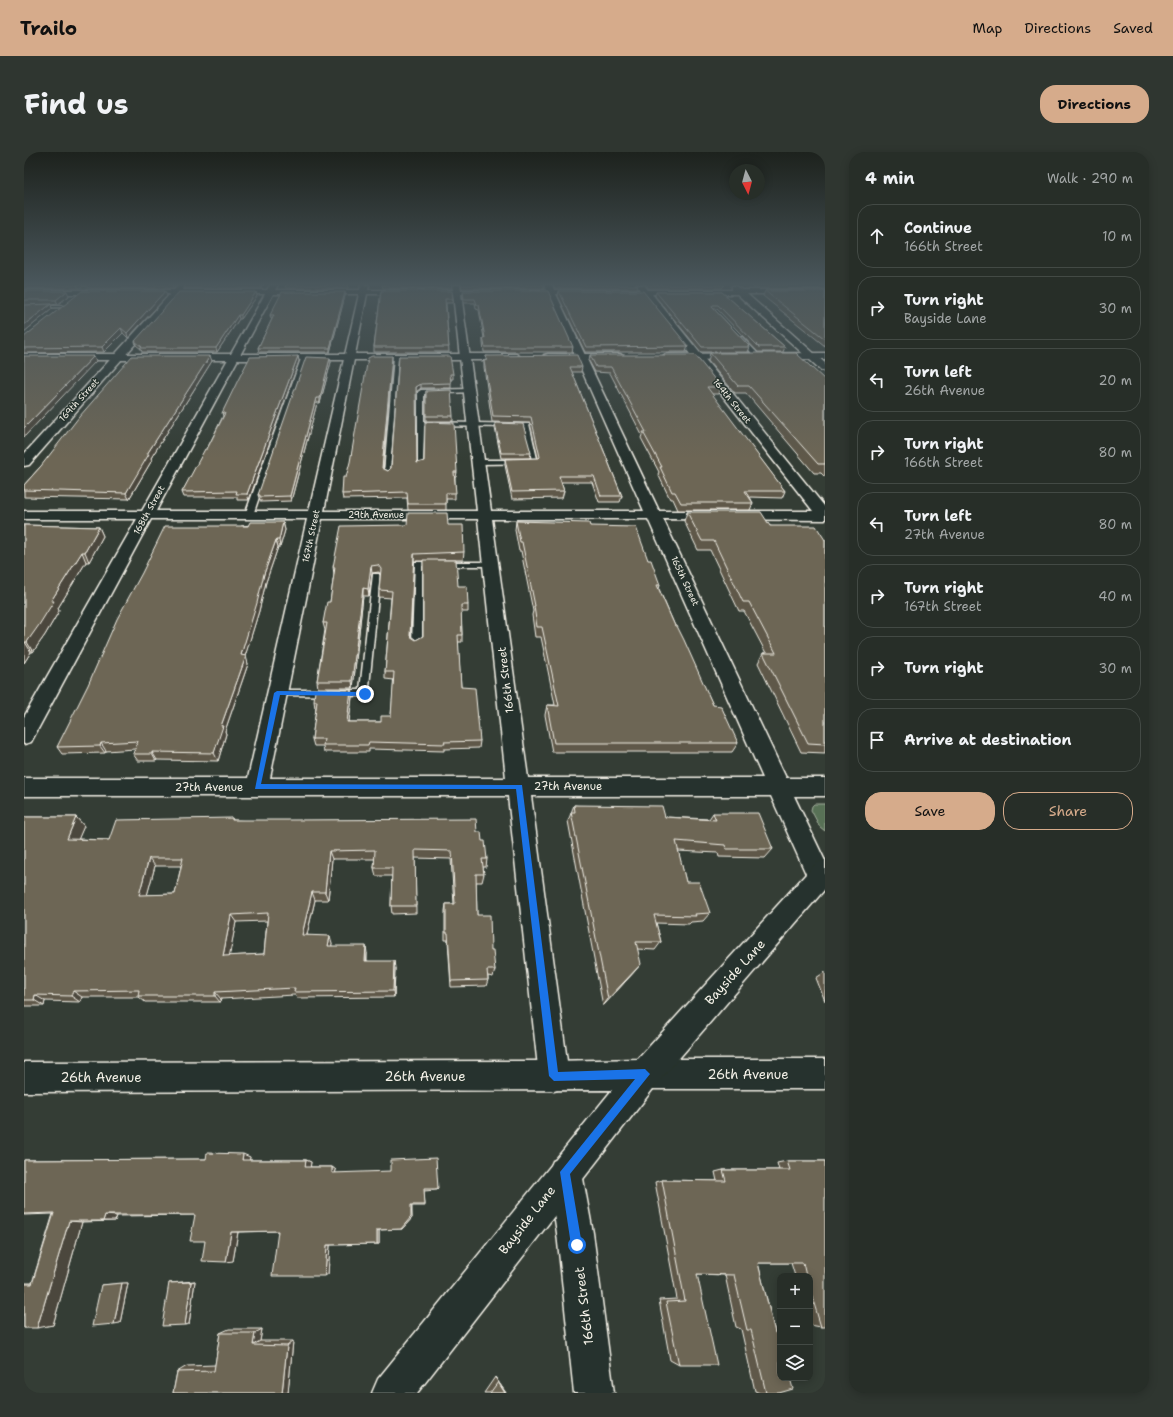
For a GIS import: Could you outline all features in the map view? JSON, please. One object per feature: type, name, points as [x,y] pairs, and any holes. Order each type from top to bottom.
[{"type":"street","name":"169th Street","points":[[24,462],[130,343]]},
{"type":"street","name":"168th Street","points":[[24,736],[242,343]]},
{"type":"street","name":"167th Street","points":[[257,787],[353,343]]},
{"type":"street","name":"166th Street","points":[[463,343],[486,515],[554,1076]]},
{"type":"street","name":"165th Street","points":[[575,343],[779,787],[807,853],[822,874]]},
{"type":"street","name":"164th Street","points":[[686,343],[825,515]]},
{"type":"street","points":[[797,343],[825,368]]},
{"type":"street","points":[[659,357],[825,356]]},
{"type":"street","points":[[24,357],[628,357]]},
{"type":"street","name":"29th Avenue","points":[[24,515],[825,515]]},
{"type":"street","name":"27th Avenue","points":[[24,787],[825,787]]},
{"type":"street","name":"Bayside Lane","points":[[392,1393],[565,1172],[645,1074],[822,874]]},
{"type":"street","name":"26th Avenue","points":[[24,1077],[825,1074]]},
{"type":"street","name":"166th Street","points":[[565,1172],[575,1233],[594,1393]]},
{"type":"lane","points":[[744,343],[758,357]]},
{"type":"lane","points":[[249,515],[304,357]]},
{"type":"lane","points":[[387,473],[396,357]]},
{"type":"lane","points":[[420,466],[421,392],[470,391]]},
{"type":"lane","points":[[420,424],[527,425],[536,462],[479,462]]},
{"type":"lane","points":[[417,643],[418,564],[492,564]]},
{"type":"lane","points":[[277,693],[365,694],[376,576]]},
{"type":"green space","points":[[814,804],[825,804],[825,831],[820,827],[811,810]]},
{"type":"building","points":[[24,343],[106,343],[102,347],[24,348]]},
{"type":"building","points":[[137,343],[219,343],[216,348],[140,348],[142,347]]},
{"type":"building","points":[[260,343],[331,343],[330,348],[258,348]]},
{"type":"building","points":[[375,343],[449,343],[449,347],[374,347]]},
{"type":"building","points":[[484,343],[571,343],[573,347],[485,347]]},
{"type":"building","points":[[584,343],[685,343],[688,346],[586,347]]},
{"type":"building","points":[[699,343],[746,343],[750,347],[702,347]]},
{"type":"building","points":[[755,343],[780,343],[785,347],[759,347]]},
{"type":"building","points":[[710,353],[796,353],[825,380],[825,464],[818,464],[749,386],[738,386]]},
{"type":"building","points":[[577,355],[582,367],[570,367],[622,496],[601,496],[594,476],[559,476],[564,491],[512,492],[505,459],[540,457],[531,417],[493,416],[484,361],[487,360],[486,356]]},
{"type":"building","points":[[590,355],[695,355],[721,387],[707,387],[785,491],[745,491],[753,503],[681,503],[675,492],[672,492],[660,467],[662,467],[643,432],[646,432],[611,367],[596,367]]},
{"type":"building","points":[[24,356],[94,356],[24,428]]},
{"type":"building","points":[[132,356],[210,356],[147,454],[149,454],[126,493],[24,490],[24,485],[41,466],[79,417]]},
{"type":"building","points":[[298,356],[247,494],[236,494],[237,491],[182,492],[205,449],[207,449],[225,413],[222,413],[250,357]]},
{"type":"building","points":[[372,356],[392,356],[382,468],[388,471],[391,468],[399,356],[450,356],[453,374],[450,374],[451,383],[421,384],[416,387],[417,463],[424,461],[425,422],[454,423],[457,472],[454,472],[456,493],[446,493],[446,504],[408,504],[407,492],[342,494],[343,477],[346,477],[350,462],[368,358]]},
{"type":"building","points":[[306,357],[330,358],[320,398],[316,398],[290,496],[260,497],[260,495],[258,495]]},
{"type":"building","points":[[451,390],[453,416],[426,416],[426,391]]},
{"type":"building","points":[[495,423],[523,424],[531,453],[501,453]]},
{"type":"building","points":[[687,512],[761,512],[770,526],[816,526],[825,540],[825,744],[808,743],[763,653],[776,653],[749,602],[743,602],[714,541],[702,541]]},
{"type":"building","points":[[408,513],[447,513],[448,525],[463,525],[464,552],[414,554],[410,636],[416,640],[423,636],[423,560],[456,560],[458,586],[467,586],[468,605],[461,605],[462,635],[458,635],[461,687],[475,688],[480,741],[444,742],[445,744],[369,742],[368,745],[323,745],[324,739],[312,739],[317,701],[314,701],[315,690],[351,690],[347,722],[381,722],[381,716],[391,716],[394,672],[385,672],[392,591],[379,590],[381,569],[378,565],[371,566],[368,589],[363,588],[352,681],[317,681],[327,623],[323,623],[327,602],[330,602],[335,567],[333,567],[341,526],[407,525]]},
{"type":"building","points":[[516,521],[589,523],[590,526],[636,527],[648,560],[651,560],[660,585],[657,585],[675,626],[677,626],[684,640],[713,705],[721,706],[738,743],[554,743],[547,705],[559,706],[542,627],[537,627],[535,606],[522,542],[520,542]]},
{"type":"building","points":[[250,522],[283,522],[279,540],[276,540],[264,574],[241,655],[246,656],[221,726],[223,726],[214,753],[152,752],[152,754],[133,754],[138,741],[101,743],[100,746],[57,747],[88,685],[117,619],[165,526],[248,526]]},
{"type":"building","points":[[24,525],[99,527],[85,552],[82,552],[51,601],[54,601],[39,625],[27,642],[24,643]]},
{"type":"building","points":[[574,805],[662,806],[665,817],[716,820],[713,813],[758,813],[773,849],[726,849],[725,845],[676,841],[686,882],[699,882],[710,913],[695,914],[696,916],[654,915],[661,942],[636,942],[641,964],[608,999],[571,812],[575,812]]},
{"type":"building","points":[[24,817],[76,817],[67,839],[109,840],[116,820],[232,818],[232,820],[476,819],[477,832],[481,832],[482,841],[485,841],[487,859],[482,859],[484,874],[476,874],[477,915],[490,915],[491,950],[493,950],[495,970],[487,970],[488,980],[451,981],[448,933],[446,933],[446,904],[455,904],[452,851],[415,850],[416,906],[391,906],[392,868],[374,868],[375,850],[329,851],[325,892],[312,892],[302,935],[330,936],[328,946],[366,946],[365,961],[394,961],[393,991],[294,992],[295,988],[215,992],[215,996],[138,996],[139,990],[73,991],[71,996],[35,995],[34,1000],[24,1000]],"holes":[[[149,858],[183,858],[175,894],[139,895]],[[268,913],[264,954],[223,956],[231,915]]]},
{"type":"building","points":[[207,1153],[243,1154],[242,1160],[306,1160],[305,1167],[332,1167],[332,1173],[391,1171],[391,1160],[436,1158],[438,1189],[424,1189],[425,1205],[411,1205],[411,1217],[401,1229],[377,1230],[377,1244],[327,1245],[325,1276],[272,1276],[278,1231],[231,1232],[226,1262],[202,1261],[205,1241],[190,1241],[195,1215],[105,1215],[103,1221],[69,1221],[37,1328],[24,1328],[24,1284],[32,1284],[54,1213],[24,1214],[24,1160],[206,1159]]},
{"type":"building","points":[[787,1161],[825,1161],[825,1327],[821,1327],[813,1300],[813,1273],[805,1273],[803,1263],[758,1263],[775,1333],[777,1333],[777,1381],[791,1381],[793,1389],[779,1393],[766,1393],[751,1330],[747,1330],[734,1275],[697,1274],[717,1365],[679,1365],[666,1302],[685,1301],[662,1180],[726,1181],[723,1170],[790,1170]]},
{"type":"building","points":[[191,1282],[185,1325],[162,1326],[169,1283]]},
{"type":"building","points":[[122,1283],[114,1324],[92,1326],[101,1285]]},
{"type":"building","points":[[220,1333],[255,1333],[253,1345],[287,1346],[282,1393],[173,1393],[177,1372],[214,1371]]},
{"type":"building","points":[[498,1382],[505,1393],[490,1393]]},
{"type":"route","points":[[365,694],[277,693],[257,787],[519,786],[554,1076],[645,1074],[565,1172],[577,1245]]}]
